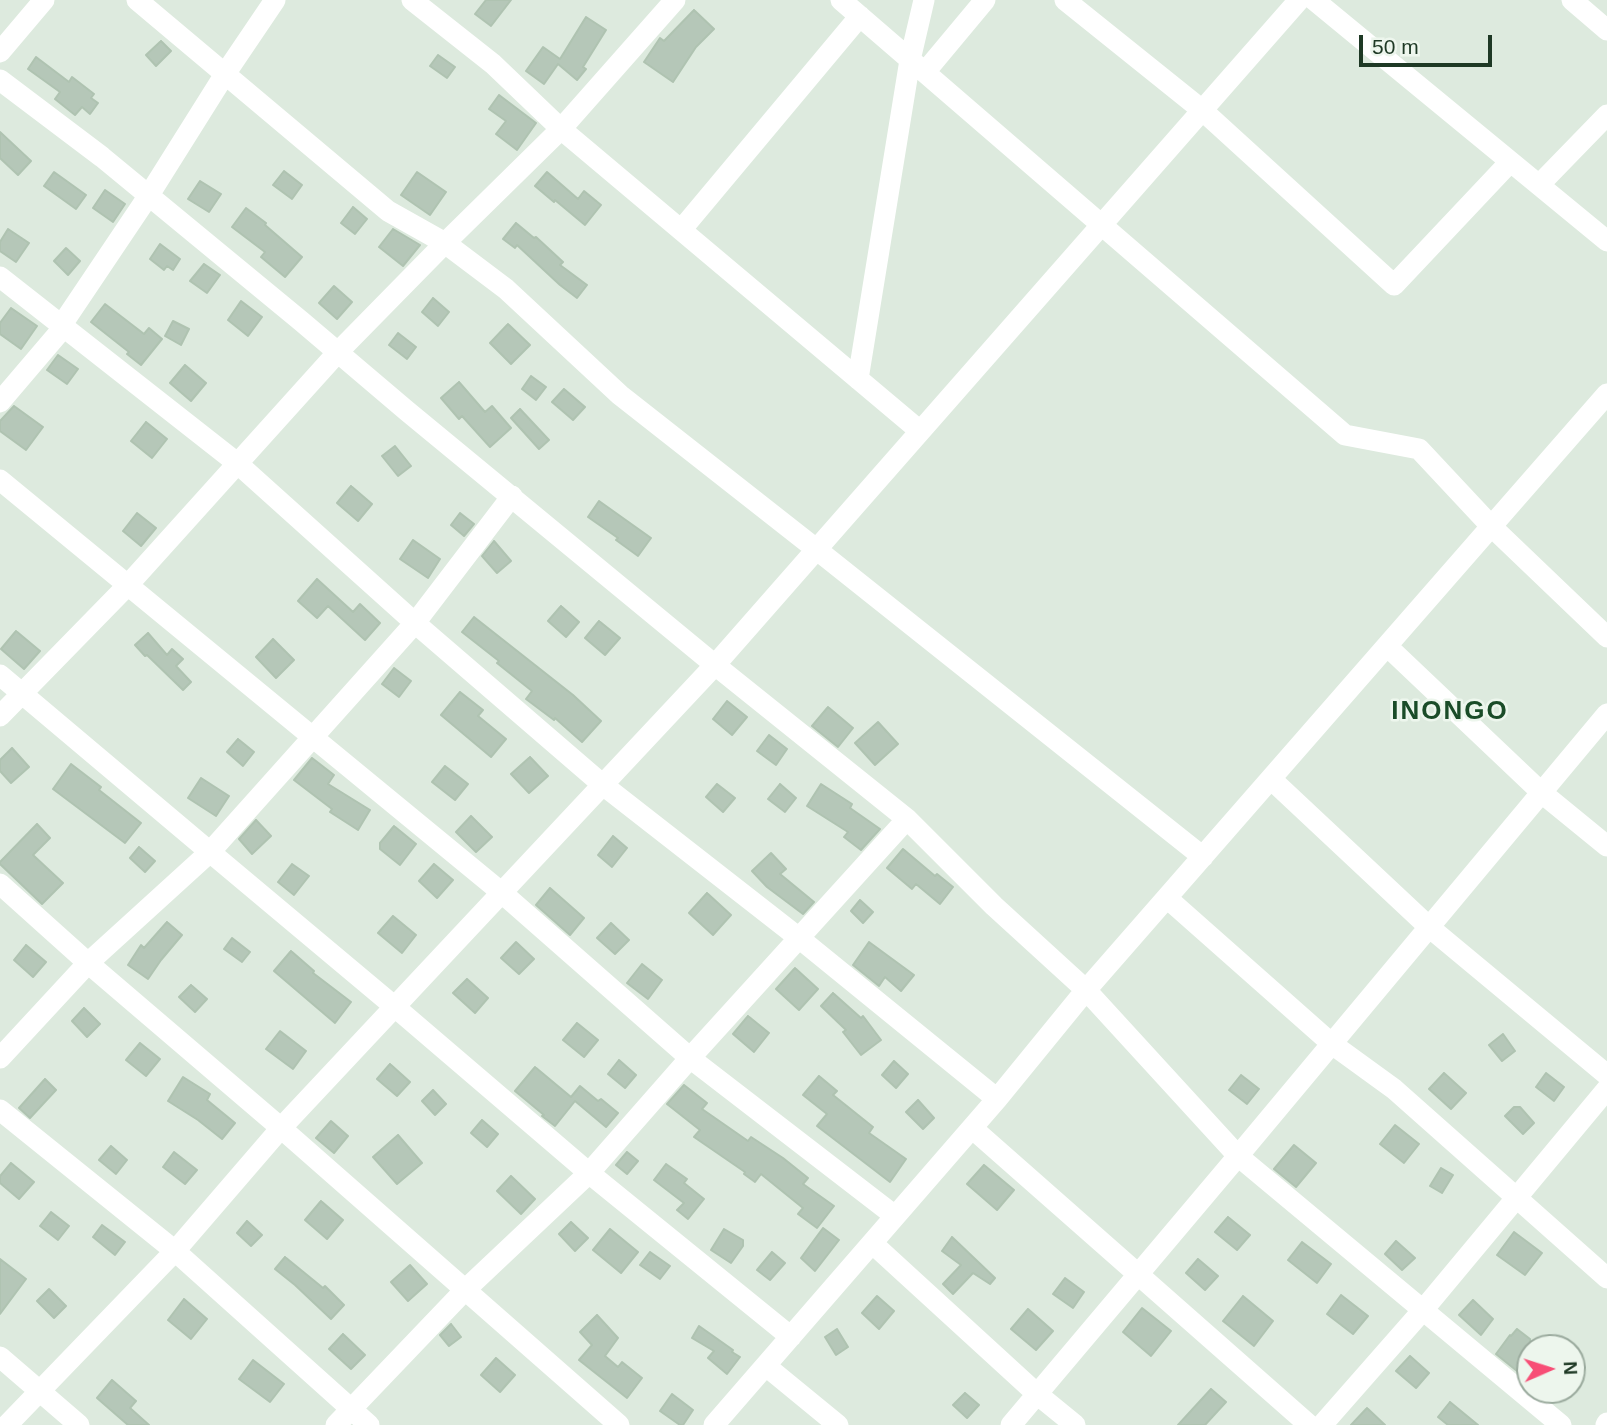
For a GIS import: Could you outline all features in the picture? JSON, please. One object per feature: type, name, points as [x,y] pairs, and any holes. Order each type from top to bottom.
[{"type":"street","points":[[0,52],[44,0]]},
{"type":"street","points":[[136,0],[388,211],[445,243],[506,289],[620,395],[1203,857]]},
{"type":"street","points":[[0,402],[62,327],[275,0]]},
{"type":"street","points":[[412,0],[493,64],[561,129],[920,431]]},
{"type":"street","points":[[0,716],[127,586],[338,352],[561,129],[675,0]]},
{"type":"street","points":[[841,0],[1345,435],[1419,449],[1491,526],[1607,637]]},
{"type":"street","points":[[858,379],[917,66],[924,0]]},
{"type":"street","points":[[917,66],[985,0]]},
{"type":"street","points":[[1065,0],[1202,110],[1394,285],[1510,162]]},
{"type":"street","points":[[7,1425],[175,1251],[281,1128],[715,664],[1299,0]]},
{"type":"street","points":[[1314,0],[1607,242]]},
{"type":"street","points":[[1572,0],[1607,30]]},
{"type":"street","points":[[681,230],[860,16]]},
{"type":"street","points":[[0,80],[102,156],[407,411],[907,819],[994,906],[1086,990],[1238,1156],[1561,1425]]},
{"type":"street","points":[[1539,185],[1607,115]]},
{"type":"street","points":[[0,277],[237,463],[415,623],[603,785],[799,938],[997,1099]]},
{"type":"street","points":[[714,1425],[997,1099],[1086,990],[1607,394]]},
{"type":"street","points":[[0,480],[501,892],[690,1058],[895,1216]]},
{"type":"street","points":[[0,1058],[88,962],[209,852],[415,623],[512,496]]},
{"type":"street","points":[[1388,646],[1542,793],[1607,846]]},
{"type":"street","points":[[0,675],[589,1173],[791,1337]]},
{"type":"street","points":[[1011,1425],[1607,714]]},
{"type":"street","points":[[1271,779],[1429,927],[1607,1075]]},
{"type":"street","points":[[344,1418],[466,1290],[589,1173],[907,819]]},
{"type":"street","points":[[0,884],[619,1425]]},
{"type":"street","points":[[1167,898],[1332,1044],[1394,1089],[1607,1278]]},
{"type":"street","points":[[1322,1425],[1423,1310],[1607,1089]]},
{"type":"street","points":[[0,1110],[175,1251],[344,1418],[369,1425]]},
{"type":"street","points":[[972,1128],[1309,1425]]},
{"type":"street","points":[[872,1244],[1074,1425]]},
{"type":"street","points":[[0,1357],[79,1425]]},
{"type":"street","points":[[766,1366],[838,1425]]},
{"type":"building","points":[[486,0],[511,0],[491,26],[475,14]]},
{"type":"building","points":[[694,10],[714,29],[696,47],[673,82],[644,62],[660,38],[664,41]]},
{"type":"building","points":[[586,17],[606,30],[583,67],[586,69],[577,80],[558,64],[544,84],[526,71],[543,47],[560,59]]},
{"type":"building","points":[[161,41],[171,51],[156,66],[146,55]]},
{"type":"building","points":[[438,55],[455,67],[447,78],[430,66]]},
{"type":"building","points":[[36,57],[69,82],[72,77],[94,94],[91,98],[98,103],[90,114],[82,107],[75,115],[55,99],[60,92],[28,69]]},
{"type":"building","points":[[499,95],[536,123],[517,150],[496,134],[506,121],[489,109]]},
{"type":"building","points":[[0,132],[31,161],[18,175],[0,158]]},
{"type":"building","points":[[284,171],[302,185],[292,199],[273,185]]},
{"type":"building","points":[[54,172],[86,195],[76,209],[44,186]]},
{"type":"building","points":[[417,172],[446,192],[430,215],[401,195]]},
{"type":"building","points":[[547,172],[578,199],[584,191],[601,205],[585,225],[535,186]]},
{"type":"building","points":[[200,181],[221,194],[209,212],[188,199]]},
{"type":"building","points":[[105,190],[125,204],[113,222],[93,208]]},
{"type":"building","points":[[353,207],[367,219],[355,234],[341,223]]},
{"type":"building","points":[[246,208],[302,257],[285,277],[261,257],[265,252],[232,227]]},
{"type":"building","points":[[516,223],[563,262],[560,265],[587,285],[577,298],[517,245],[515,248],[503,239]]},
{"type":"building","points":[[8,229],[29,243],[16,262],[0,251],[0,242]]},
{"type":"building","points":[[393,229],[420,245],[403,266],[379,247]]},
{"type":"building","points":[[160,244],[180,259],[173,270],[167,266],[164,270],[150,259]]},
{"type":"building","points":[[66,248],[80,261],[68,275],[54,261]]},
{"type":"building","points":[[204,264],[220,275],[207,293],[190,281]]},
{"type":"building","points":[[334,286],[352,302],[337,319],[319,303]]},
{"type":"building","points":[[433,298],[449,312],[438,326],[422,312]]},
{"type":"building","points":[[241,301],[262,317],[248,336],[228,320]]},
{"type":"building","points":[[105,304],[144,334],[149,328],[162,339],[141,365],[91,322]]},
{"type":"building","points":[[11,308],[37,326],[21,349],[0,334],[0,323]]},
{"type":"building","points":[[173,321],[189,329],[181,345],[165,336]]},
{"type":"building","points":[[508,324],[530,345],[511,364],[490,343]]},
{"type":"building","points":[[398,333],[416,347],[407,359],[389,345]]},
{"type":"building","points":[[58,355],[78,369],[67,384],[47,370]]},
{"type":"building","points":[[185,365],[206,383],[191,401],[170,383]]},
{"type":"building","points":[[531,376],[546,387],[536,400],[522,389]]},
{"type":"building","points":[[459,382],[485,412],[492,406],[511,428],[490,447],[462,416],[459,419],[441,398]]},
{"type":"building","points":[[564,389],[585,407],[573,420],[552,402]]},
{"type":"building","points":[[14,406],[43,427],[26,450],[0,431],[0,421]]},
{"type":"building","points":[[520,409],[549,440],[539,449],[511,418]]},
{"type":"building","points":[[146,422],[167,439],[152,458],[131,441]]},
{"type":"building","points":[[395,446],[411,466],[398,476],[382,456]]},
{"type":"building","points":[[351,486],[372,504],[358,521],[337,503]]},
{"type":"building","points":[[599,501],[651,538],[638,556],[588,517]]},
{"type":"building","points":[[137,513],[156,528],[141,546],[123,531]]},
{"type":"building","points":[[460,513],[474,524],[464,536],[451,525]]},
{"type":"building","points":[[413,540],[440,559],[428,578],[400,559]]},
{"type":"building","points":[[494,541],[511,561],[497,573],[482,556]]},
{"type":"building","points":[[317,579],[353,612],[360,604],[380,623],[365,640],[328,606],[317,618],[298,601]]},
{"type":"building","points":[[561,606],[579,622],[566,637],[548,621]]},
{"type":"building","points":[[474,617],[573,695],[601,721],[582,742],[555,718],[554,720],[526,699],[532,691],[462,632]]},
{"type":"building","points":[[599,621],[620,638],[605,655],[585,638]]},
{"type":"building","points":[[16,631],[40,651],[24,669],[1,649]]},
{"type":"building","points":[[148,633],[167,655],[172,649],[183,659],[176,666],[191,682],[183,690],[135,645]]},
{"type":"building","points":[[273,639],[294,660],[276,678],[256,657]]},
{"type":"building","points":[[394,668],[411,681],[399,697],[382,684]]},
{"type":"building","points":[[460,692],[483,710],[478,716],[506,739],[491,757],[441,715]]},
{"type":"building","points":[[727,701],[747,717],[732,735],[713,719]]},
{"type":"building","points":[[828,707],[853,728],[838,747],[812,726]]},
{"type":"building","points":[[878,722],[898,744],[875,765],[855,743]]},
{"type":"building","points":[[769,735],[787,749],[776,765],[757,751]]},
{"type":"building","points":[[238,739],[254,752],[243,766],[227,752]]},
{"type":"building","points":[[12,748],[29,767],[11,783],[0,771],[0,760]]},
{"type":"building","points":[[530,757],[548,776],[529,793],[511,774]]},
{"type":"building","points":[[312,758],[334,775],[328,784],[370,810],[358,830],[330,812],[332,809],[294,780]]},
{"type":"building","points":[[71,764],[141,823],[125,843],[53,789]]},
{"type":"building","points":[[445,766],[468,784],[455,800],[432,782]]},
{"type":"building","points":[[201,778],[229,796],[216,816],[188,798]]},
{"type":"building","points":[[717,784],[735,798],[723,812],[706,797]]},
{"type":"building","points":[[780,784],[796,798],[785,812],[768,799]]},
{"type":"building","points":[[821,784],[852,804],[850,808],[880,829],[861,850],[844,837],[848,832],[807,806]]},
{"type":"building","points":[[471,816],[492,837],[476,852],[456,832]]},
{"type":"building","points":[[256,820],[271,836],[252,854],[239,839]]},
{"type":"building","points":[[37,824],[50,838],[33,855],[63,883],[42,904],[0,864]]},
{"type":"building","points":[[394,826],[416,844],[400,865],[380,849],[380,843]]},
{"type":"building","points":[[613,836],[627,848],[612,867],[598,855]]},
{"type":"building","points":[[139,847],[155,861],[145,872],[130,858]]},
{"type":"building","points":[[903,849],[935,876],[937,874],[953,887],[940,904],[916,884],[912,889],[887,868]]},
{"type":"building","points":[[771,853],[786,869],[780,874],[814,902],[803,914],[767,887],[752,871]]},
{"type":"building","points":[[292,864],[309,876],[294,895],[278,882]]},
{"type":"building","points":[[434,864],[453,880],[437,898],[419,881]]},
{"type":"building","points":[[550,888],[584,918],[570,935],[536,905]]},
{"type":"building","points":[[707,893],[731,915],[713,935],[689,913]]},
{"type":"building","points":[[860,900],[873,912],[863,923],[851,911]]},
{"type":"building","points":[[393,916],[416,935],[402,953],[378,933]]},
{"type":"building","points":[[167,922],[182,935],[148,979],[128,965],[141,945],[144,948]]},
{"type":"building","points":[[611,923],[629,940],[615,954],[597,938]]},
{"type":"building","points":[[232,938],[250,952],[242,962],[224,949]]},
{"type":"building","points":[[516,942],[534,959],[519,974],[501,958]]},
{"type":"building","points":[[869,942],[914,975],[901,991],[885,977],[879,986],[853,965]]},
{"type":"building","points":[[26,945],[46,962],[33,977],[14,960]]},
{"type":"building","points":[[291,951],[314,971],[313,973],[351,1002],[335,1023],[274,971]]},
{"type":"building","points":[[642,964],[662,980],[648,999],[627,983]]},
{"type":"building","points":[[795,968],[818,989],[799,1010],[776,989]]},
{"type":"building","points":[[467,979],[488,998],[475,1013],[453,993]]},
{"type":"building","points":[[191,985],[207,999],[195,1012],[179,997]]},
{"type":"building","points":[[833,993],[861,1018],[863,1016],[881,1040],[861,1055],[843,1032],[846,1030],[821,1006]]},
{"type":"building","points":[[84,1008],[100,1024],[87,1037],[72,1021]]},
{"type":"building","points":[[748,1016],[769,1033],[754,1052],[733,1034]]},
{"type":"building","points":[[577,1023],[598,1040],[584,1057],[563,1040]]},
{"type":"building","points":[[280,1031],[306,1051],[293,1069],[266,1049]]},
{"type":"building","points":[[1503,1034],[1515,1051],[1502,1061],[1489,1045]]},
{"type":"building","points":[[140,1043],[160,1059],[146,1076],[126,1060]]},
{"type":"building","points":[[619,1060],[636,1075],[625,1088],[608,1074]]},
{"type":"building","points":[[894,1061],[908,1074],[896,1088],[882,1075]]},
{"type":"building","points":[[390,1064],[410,1082],[397,1096],[377,1079]]},
{"type":"building","points":[[535,1067],[571,1097],[580,1086],[618,1113],[606,1127],[575,1101],[555,1126],[515,1091]]},
{"type":"building","points":[[1444,1073],[1466,1093],[1451,1109],[1429,1089]]},
{"type":"building","points":[[1546,1073],[1564,1087],[1554,1101],[1536,1087]]},
{"type":"building","points":[[1241,1075],[1259,1089],[1247,1104],[1229,1090]]},
{"type":"building","points":[[819,1076],[837,1091],[833,1095],[873,1127],[869,1133],[906,1159],[890,1182],[817,1126],[827,1114],[803,1095]]},
{"type":"building","points":[[183,1077],[210,1094],[207,1100],[235,1123],[222,1139],[168,1101]]},
{"type":"building","points":[[45,1079],[56,1090],[30,1118],[19,1108]]},
{"type":"building","points":[[684,1085],[707,1103],[702,1109],[748,1141],[751,1137],[808,1178],[803,1184],[834,1206],[817,1228],[798,1214],[803,1208],[761,1174],[755,1182],[744,1174],[745,1172],[694,1137],[700,1130],[667,1104]]},
{"type":"building","points":[[433,1090],[446,1104],[435,1115],[422,1101]]},
{"type":"building","points":[[918,1100],[934,1118],[923,1129],[906,1112]]},
{"type":"building","points":[[1514,1107],[1520,1107],[1534,1123],[1523,1134],[1505,1116]]},
{"type":"building","points":[[482,1120],[498,1134],[487,1147],[471,1133]]},
{"type":"building","points":[[331,1121],[348,1136],[334,1153],[316,1138]]},
{"type":"building","points":[[1395,1125],[1419,1144],[1404,1163],[1380,1144]]},
{"type":"building","points":[[398,1135],[422,1163],[397,1184],[373,1157]]},
{"type":"building","points":[[1294,1145],[1316,1163],[1296,1187],[1274,1169]]},
{"type":"building","points":[[111,1146],[127,1160],[116,1174],[99,1160]]},
{"type":"building","points":[[174,1152],[197,1170],[185,1184],[163,1167]]},
{"type":"building","points":[[627,1152],[638,1161],[627,1174],[616,1165]]},
{"type":"building","points":[[11,1163],[34,1182],[19,1199],[0,1183],[0,1176]]},
{"type":"building","points":[[666,1164],[687,1179],[684,1183],[704,1199],[688,1219],[677,1210],[684,1203],[654,1180]]},
{"type":"building","points":[[984,1165],[1014,1190],[997,1210],[967,1184]]},
{"type":"building","points":[[1441,1168],[1453,1175],[1442,1193],[1430,1186]]},
{"type":"building","points":[[511,1176],[535,1199],[521,1214],[497,1191]]},
{"type":"building","points":[[321,1201],[343,1220],[327,1239],[305,1220]]},
{"type":"building","points":[[51,1212],[69,1226],[58,1240],[40,1226]]},
{"type":"building","points":[[1228,1217],[1250,1235],[1237,1250],[1215,1232]]},
{"type":"building","points":[[247,1221],[262,1235],[251,1246],[237,1233]]},
{"type":"building","points":[[571,1222],[588,1238],[575,1251],[559,1234]]},
{"type":"building","points":[[102,1225],[125,1242],[115,1255],[93,1237]]},
{"type":"building","points":[[823,1228],[839,1240],[815,1271],[801,1258]]},
{"type":"building","points":[[610,1229],[638,1252],[621,1273],[593,1250]]},
{"type":"building","points":[[724,1229],[743,1240],[743,1246],[731,1263],[711,1250]]},
{"type":"building","points":[[1514,1232],[1542,1253],[1525,1275],[1497,1255]]},
{"type":"building","points":[[952,1237],[995,1278],[990,1284],[973,1273],[953,1294],[943,1284],[961,1265],[942,1251]]},
{"type":"building","points":[[1396,1241],[1415,1258],[1402,1270],[1385,1254]]},
{"type":"building","points":[[1302,1242],[1331,1264],[1317,1283],[1288,1260]]},
{"type":"building","points":[[650,1252],[670,1266],[660,1279],[640,1265]]},
{"type":"building","points":[[772,1252],[785,1263],[770,1280],[757,1270]]},
{"type":"building","points":[[285,1257],[323,1288],[325,1286],[344,1305],[331,1319],[275,1269]]},
{"type":"building","points":[[0,1259],[26,1279],[0,1314]]},
{"type":"building","points":[[1198,1259],[1218,1276],[1205,1290],[1186,1273]]},
{"type":"building","points":[[410,1265],[427,1284],[408,1301],[391,1282]]},
{"type":"building","points":[[1065,1278],[1084,1292],[1073,1308],[1053,1294]]},
{"type":"building","points":[[49,1289],[66,1306],[54,1318],[37,1301]]},
{"type":"building","points":[[1341,1295],[1368,1316],[1353,1334],[1327,1314]]},
{"type":"building","points":[[877,1296],[894,1311],[879,1329],[862,1313]]},
{"type":"building","points":[[1243,1296],[1273,1321],[1254,1346],[1223,1321]]},
{"type":"building","points":[[184,1299],[207,1319],[191,1339],[168,1320]]},
{"type":"building","points":[[1473,1300],[1493,1319],[1481,1335],[1459,1315]]},
{"type":"building","points":[[1142,1308],[1171,1331],[1151,1356],[1123,1332]]},
{"type":"building","points":[[1028,1309],[1053,1331],[1036,1350],[1011,1329]]},
{"type":"building","points":[[597,1315],[618,1338],[605,1356],[618,1367],[622,1362],[642,1378],[627,1398],[579,1360],[592,1345],[580,1332]]},
{"type":"building","points":[[451,1324],[461,1337],[449,1346],[440,1335]]},
{"type":"building","points":[[699,1326],[740,1357],[727,1374],[708,1358],[714,1351],[692,1338]]},
{"type":"building","points":[[837,1329],[848,1347],[836,1355],[825,1337]]},
{"type":"building","points":[[1517,1329],[1524,1334],[1516,1334],[1516,1370],[1496,1354]]},
{"type":"building","points":[[343,1334],[365,1355],[351,1369],[329,1349]]},
{"type":"building","points":[[1410,1356],[1429,1373],[1416,1388],[1396,1371]]},
{"type":"building","points":[[496,1358],[515,1375],[500,1392],[481,1375]]},
{"type":"building","points":[[253,1360],[284,1384],[270,1402],[239,1379]]},
{"type":"building","points":[[112,1380],[136,1401],[130,1408],[149,1425],[128,1425],[97,1398]]},
{"type":"building","points":[[1211,1389],[1226,1402],[1205,1425],[1178,1425]]},
{"type":"building","points":[[965,1393],[979,1405],[967,1418],[953,1405]]},
{"type":"building","points":[[672,1394],[693,1410],[683,1425],[660,1411]]},
{"type":"building","points":[[1450,1402],[1478,1425],[1448,1425],[1438,1417]]},
{"type":"building","points":[[1367,1408],[1385,1425],[1351,1425]]},
{"type":"district","name":"INONGO","points":[[1450,712]]}]
